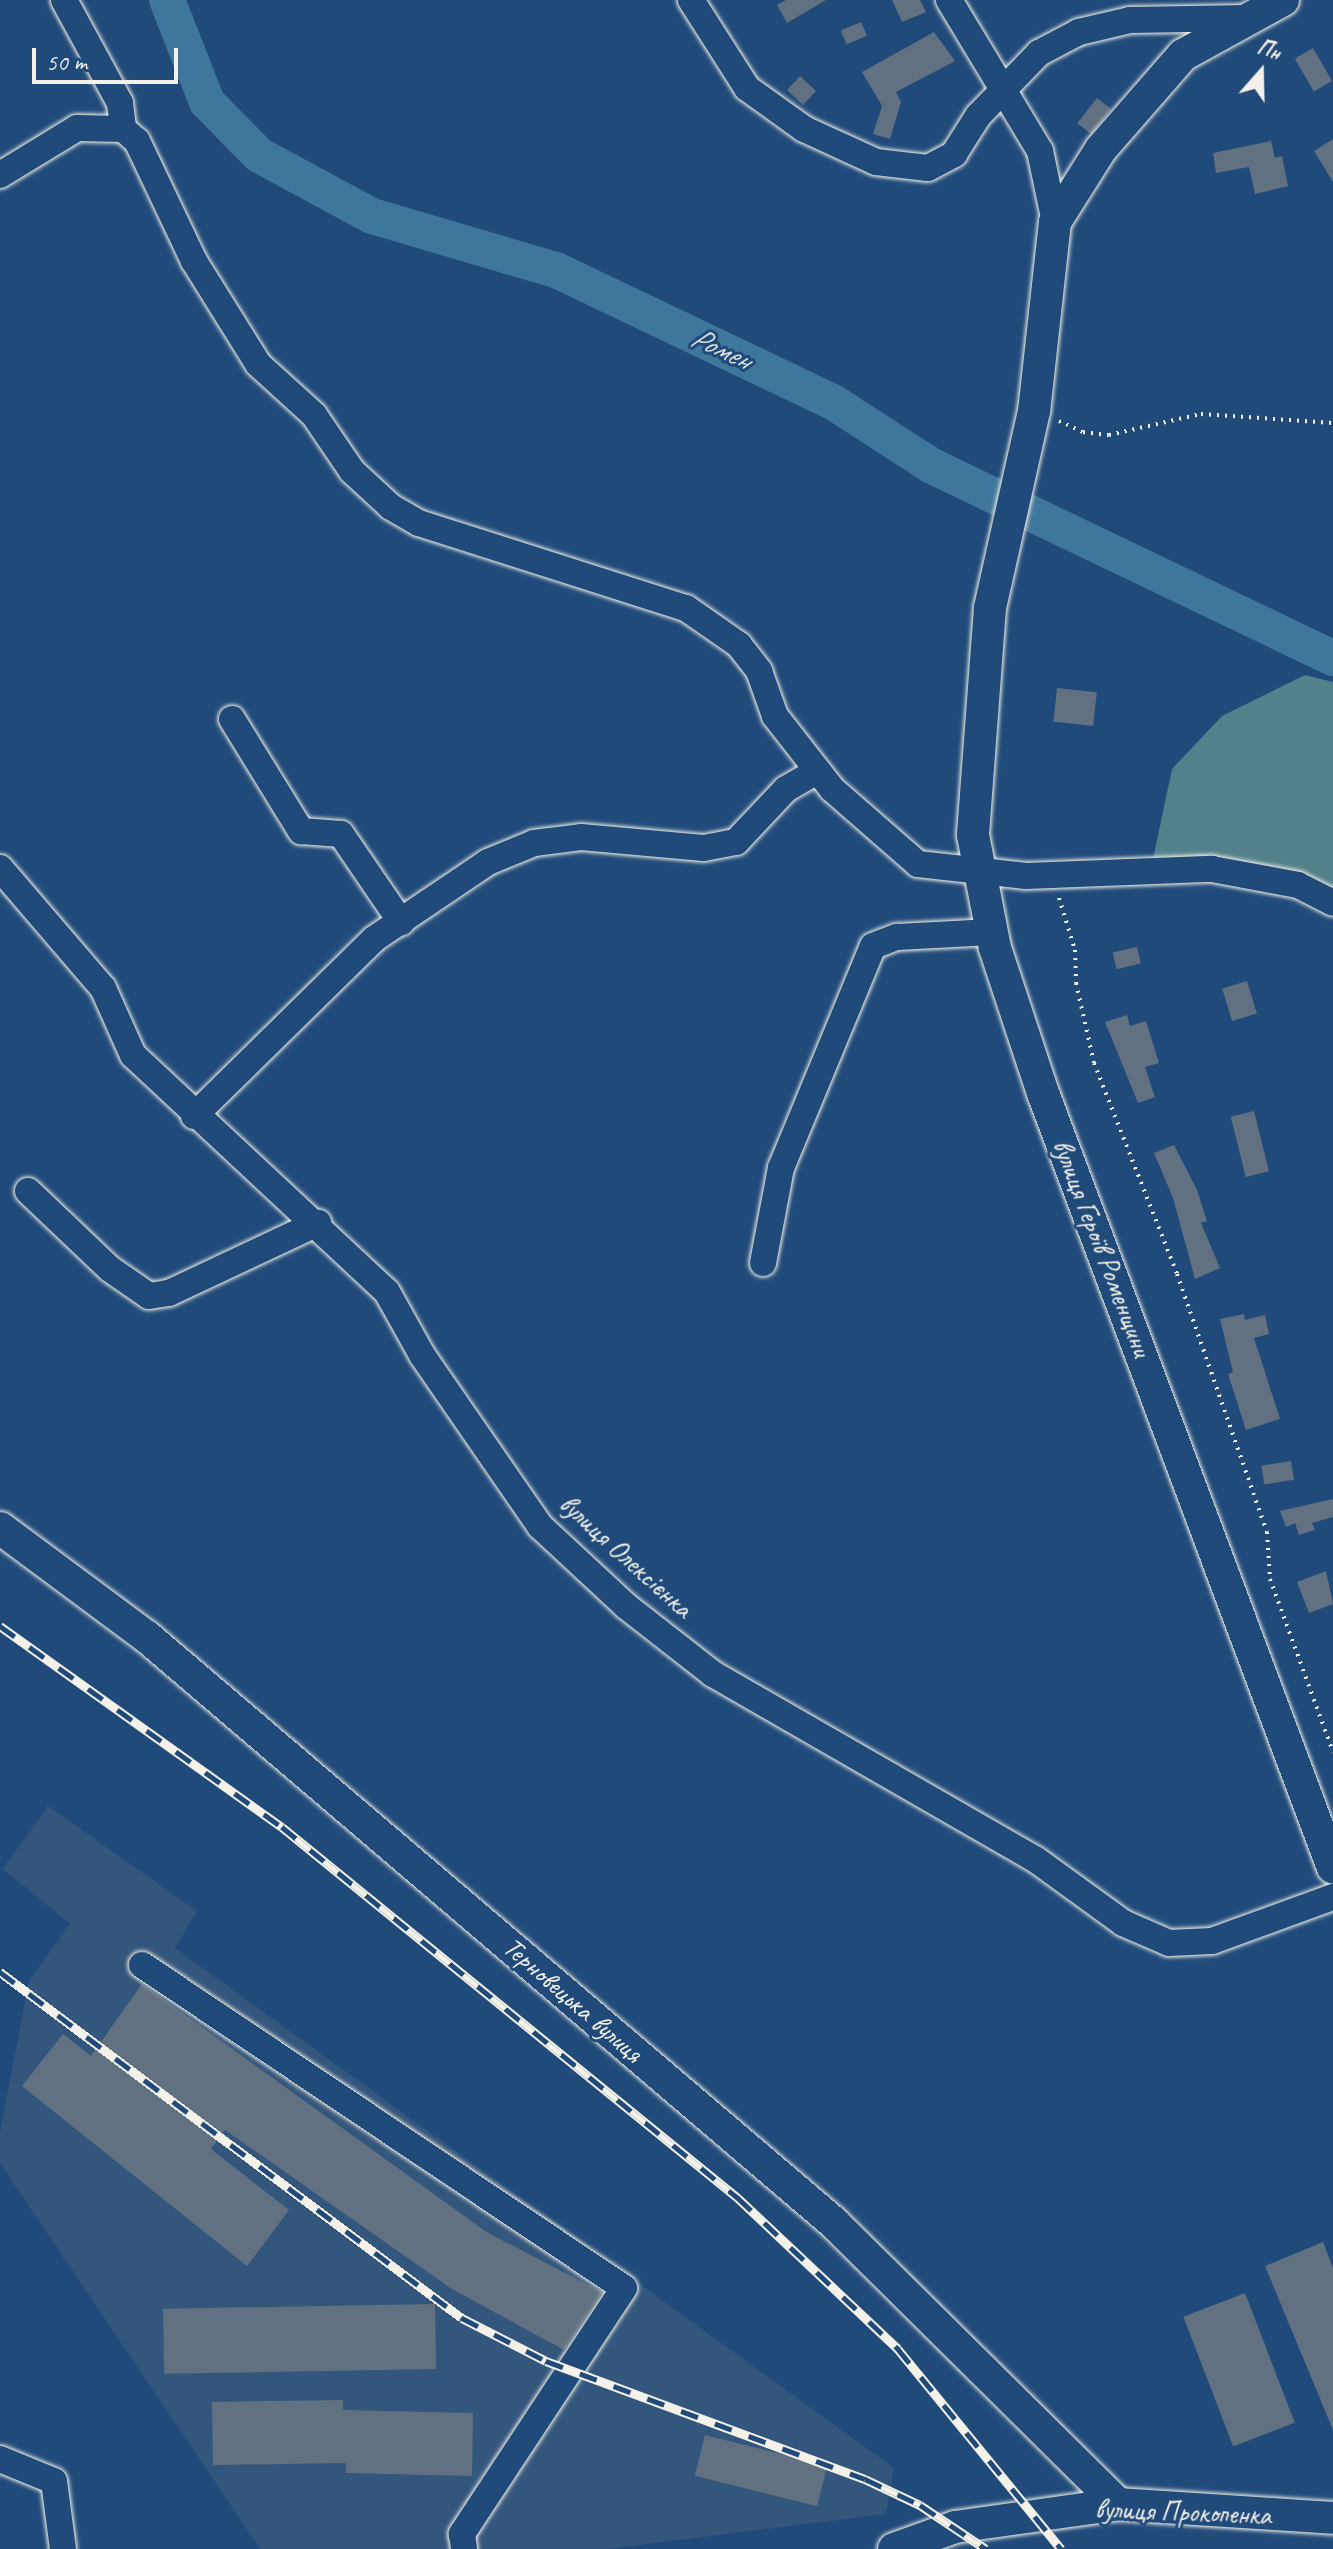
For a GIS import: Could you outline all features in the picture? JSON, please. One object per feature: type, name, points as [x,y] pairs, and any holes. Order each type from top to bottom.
[{"type":"main road","points":[[1055,222],[1101,149],[1183,55],[1283,0]]},
{"type":"main road","name":"вулиця Героїв Роменщини","points":[[1055,222],[1036,401],[990,608],[973,835],[992,932],[1043,1093],[1333,1868]]},
{"type":"main road","name":"Терновецька вулиця","points":[[0,1528],[147,1637],[834,2223],[1118,2504]]},
{"type":"main road","name":"вулиця Прокопенка","points":[[894,2549],[955,2527],[1118,2504],[1333,2518]]},
{"type":"street","points":[[64,0],[120,103],[123,129]]},
{"type":"street","points":[[691,0],[747,88],[804,129],[876,162],[928,168],[954,154],[1006,87],[1039,53],[1079,32],[1130,20],[1247,18]]},
{"type":"street","points":[[949,0],[1006,87],[1040,151],[1055,222]]},
{"type":"street","points":[[0,175],[77,128],[123,129],[137,141],[194,261],[258,364],[314,415],[352,471],[381,498],[419,523],[686,608],[739,645],[759,671],[775,716],[817,771],[918,864],[980,873],[1051,875],[1212,869],[1298,885],[1333,903]]},
{"type":"street","points":[[232,719],[301,831],[341,834],[401,922]]},
{"type":"street","points":[[194,1116],[374,939],[488,862],[534,843],[581,837],[704,848],[736,842],[786,789],[817,771]]},
{"type":"street","name":"вулиця Олексієнка","points":[[0,868],[103,988],[133,1055],[194,1116],[318,1223],[387,1292],[422,1355],[540,1526],[626,1606],[713,1674],[1023,1851],[1123,1923],[1169,1943],[1212,1941],[1333,1897]]},
{"type":"street","points":[[763,1263],[781,1168],[873,946],[897,937],[992,932]]},
{"type":"street","points":[[28,1191],[110,1269],[149,1296],[169,1293],[318,1223]]},
{"type":"street","points":[[142,1965],[624,2288],[462,2534],[464,2549]]},
{"type":"street","points":[[0,2459],[54,2481],[63,2549]]},
{"type":"path","points":[[1036,401],[1058,421],[1097,434],[1136,432],[1201,414],[1333,423]]},
{"type":"path","points":[[1051,875],[1070,924],[1094,1063],[1177,1274],[1258,1504],[1267,1532],[1270,1579],[1333,1752]]},
{"type":"shaded area","points":[[48,1806],[197,1911],[175,1948],[894,2468],[886,2514],[608,2549],[260,2549],[0,2163],[0,2132],[29,1981],[70,1924],[3,1869]]},
{"type":"green space","points":[[1305,675],[1333,682],[1333,894],[1153,859],[1172,769],[1222,716]]},
{"type":"building","points":[[786,0],[826,0],[787,23],[777,5]]},
{"type":"building","points":[[892,0],[920,0],[926,12],[902,22]]},
{"type":"building","points":[[861,22],[867,36],[847,44],[841,31]]},
{"type":"building","points":[[934,32],[955,61],[896,92],[901,102],[890,139],[873,134],[882,106],[862,72]]},
{"type":"building","points":[[1313,48],[1332,81],[1314,91],[1295,58]]},
{"type":"building","points":[[800,76],[816,91],[803,105],[787,90]]},
{"type":"building","points":[[1097,98],[1111,109],[1091,134],[1077,123]]},
{"type":"building","points":[[1333,139],[1333,182],[1314,151]]},
{"type":"building","points":[[1271,141],[1275,158],[1282,156],[1288,186],[1255,194],[1249,167],[1216,173],[1213,153]]},
{"type":"building","points":[[1057,688],[1097,692],[1093,726],[1053,722]]},
{"type":"building","points":[[1137,947],[1141,964],[1116,969],[1113,953]]},
{"type":"building","points":[[1247,981],[1257,1014],[1232,1021],[1222,989]]},
{"type":"building","points":[[1127,1015],[1130,1026],[1146,1021],[1159,1063],[1145,1067],[1155,1097],[1138,1103],[1105,1022]]},
{"type":"building","points":[[1254,1111],[1269,1171],[1246,1177],[1231,1117]]},
{"type":"building","points":[[1174,1145],[1197,1190],[1207,1221],[1201,1223],[1220,1268],[1195,1279],[1173,1198],[1154,1153]]},
{"type":"building","points":[[1244,1314],[1245,1320],[1265,1315],[1269,1334],[1254,1338],[1280,1419],[1246,1430],[1228,1374],[1233,1372],[1220,1319]]},
{"type":"building","points":[[1291,1461],[1294,1480],[1264,1484],[1261,1466]]},
{"type":"building","points":[[1333,1499],[1333,1517],[1312,1523],[1315,1530],[1299,1535],[1295,1523],[1286,1527],[1280,1511]]},
{"type":"building","points":[[1326,1571],[1333,1604],[1309,1613],[1297,1582]]},
{"type":"building","points":[[142,1984],[488,2233],[602,2292],[564,2350],[452,2289],[225,2130],[211,2149],[289,2210],[247,2266],[22,2086],[63,2034],[91,2056]]},
{"type":"building","points":[[1323,2242],[1333,2268],[1333,2430],[1265,2266]]},
{"type":"building","points":[[1245,2293],[1295,2423],[1233,2446],[1183,2317]]},
{"type":"building","points":[[435,2304],[436,2369],[164,2374],[163,2309]]},
{"type":"building","points":[[343,2400],[343,2410],[473,2413],[472,2476],[346,2473],[346,2463],[213,2465],[212,2402]]},
{"type":"building","points":[[705,2435],[827,2465],[817,2506],[695,2476]]},
{"type":"waterway","name":"Ромен","points":[[167,0],[207,102],[259,155],[372,216],[556,270],[833,402],[932,466],[1333,658]]},
{"type":"railway","points":[[0,1626],[282,1827],[738,2198],[898,2349],[1061,2549]]},
{"type":"railway","points":[[0,1972],[462,2318],[546,2361],[865,2479],[920,2505],[986,2549]]}]
